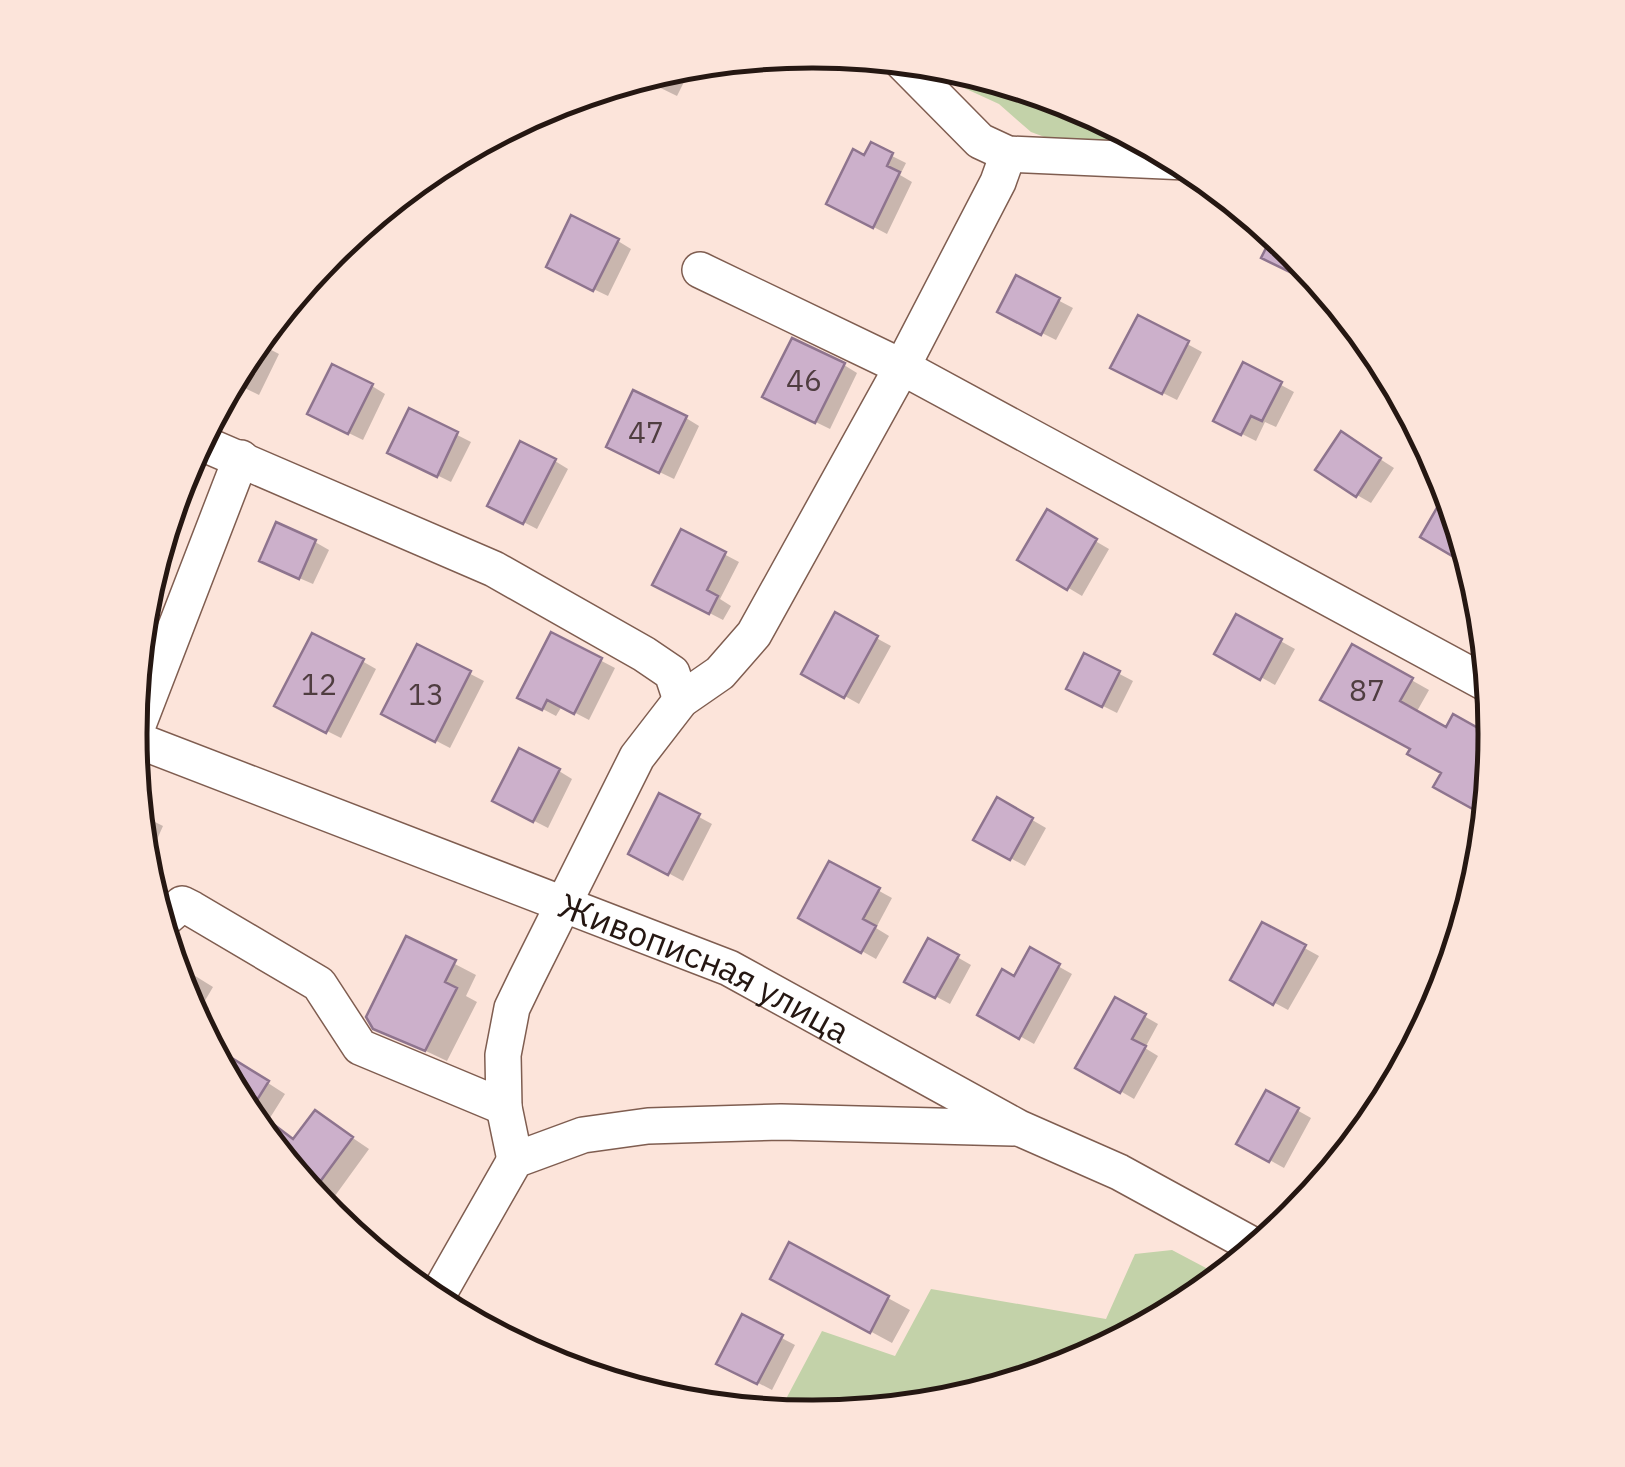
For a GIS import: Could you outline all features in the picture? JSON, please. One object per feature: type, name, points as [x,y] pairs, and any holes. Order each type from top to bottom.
[{"type":"street","points":[[916,76],[980,140],[1008,154],[1151,160]]},
{"type":"street","points":[[516,1160],[504,1107],[502,1054],[512,1008],[637,756],[681,700],[720,674],[754,634],[902,367],[998,182],[1008,154]]},
{"type":"street","points":[[700,270],[902,367],[1476,678]]},
{"type":"street","points":[[211,447],[494,569],[672,673],[681,700]]},
{"type":"street","points":[[148,695],[241,458]]},
{"type":"street","name":"Живописная улица","points":[[147,744],[729,968],[1019,1128],[1119,1172],[1244,1240]]},
{"type":"street","points":[[171,914],[182,904],[319,984],[360,1047],[504,1107]]},
{"type":"street","points":[[442,1287],[516,1160],[583,1135],[648,1126],[781,1122],[1019,1128]]},
{"type":"green space","points":[[952,82],[1027,103],[1118,142],[1050,139],[1031,132],[999,104]]},
{"type":"green space","points":[[1172,1250],[1208,1269],[1107,1331],[985,1377],[899,1394],[786,1399],[822,1331],[895,1356],[931,1289],[1106,1319],[1135,1254]]},
{"type":"building","points":[[871,142],[893,153],[887,166],[900,172],[873,228],[826,204],[853,149],[864,155]]},
{"type":"building","points":[[571,215],[619,239],[593,291],[546,267]]},
{"type":"building","points":[[1266,247],[1291,271],[1290,272],[1261,258]]},
{"type":"building","points":[[1016,275],[1060,298],[1041,335],[997,312]]},
{"type":"building","points":[[1138,315],[1189,341],[1162,394],[1110,368]]},
{"type":"building","points":[[792,338],[845,363],[815,423],[762,397]]},
{"type":"building","points":[[1243,362],[1282,382],[1262,421],[1251,416],[1241,435],[1213,421]]},
{"type":"building","points":[[332,364],[373,384],[348,434],[307,414]]},
{"type":"building","points":[[633,390],[687,416],[659,473],[606,447]]},
{"type":"building","points":[[409,408],[458,432],[437,477],[387,453]]},
{"type":"building","points":[[1341,431],[1381,458],[1356,497],[1315,470]]},
{"type":"building","points":[[520,441],[556,459],[523,524],[487,506]]},
{"type":"building","points":[[1438,506],[1455,558],[1420,537]]},
{"type":"building","points":[[1047,509],[1097,539],[1067,590],[1017,560]]},
{"type":"building","points":[[276,522],[316,540],[299,579],[259,561]]},
{"type":"building","points":[[681,529],[726,552],[707,590],[718,596],[709,614],[652,585]]},
{"type":"building","points":[[835,612],[878,636],[844,698],[801,674]]},
{"type":"building","points":[[1236,614],[1282,639],[1260,680],[1214,654]]},
{"type":"building","points":[[551,632],[602,658],[574,714],[547,700],[542,710],[517,698]]},
{"type":"building","points":[[312,633],[364,659],[326,733],[274,706]]},
{"type":"building","points":[[417,644],[471,671],[435,742],[381,714]]},
{"type":"building","points":[[1352,644],[1413,678],[1400,701],[1446,727],[1453,714],[1478,728],[1474,810],[1433,787],[1441,773],[1407,754],[1410,749],[1320,700]]},
{"type":"building","points":[[1084,653],[1120,671],[1102,707],[1066,689]]},
{"type":"building","points":[[519,748],[560,769],[533,822],[492,801]]},
{"type":"building","points":[[659,793],[700,814],[668,875],[628,854]]},
{"type":"building","points":[[997,797],[1033,818],[1010,860],[973,840]]},
{"type":"building","points":[[829,861],[880,888],[863,919],[876,926],[861,953],[798,918]]},
{"type":"building","points":[[1262,922],[1306,945],[1273,1005],[1230,980]]},
{"type":"building","points":[[406,936],[456,960],[445,982],[457,988],[425,1051],[373,1029],[366,1017]]},
{"type":"building","points":[[928,938],[959,955],[935,998],[904,982]]},
{"type":"building","points":[[1030,947],[1060,964],[1019,1039],[977,1015],[1002,969],[1014,976]]},
{"type":"building","points":[[1115,997],[1146,1014],[1132,1039],[1146,1046],[1120,1093],[1075,1068]]},
{"type":"building","points":[[231,1058],[269,1081],[257,1100]]},
{"type":"building","points":[[1266,1090],[1299,1108],[1269,1162],[1236,1144]]},
{"type":"building","points":[[315,1110],[353,1137],[320,1181],[273,1124],[293,1139]]},
{"type":"building","points":[[789,1242],[889,1296],[870,1333],[770,1279]]},
{"type":"building","points":[[742,1314],[783,1335],[757,1384],[716,1364]]}]
